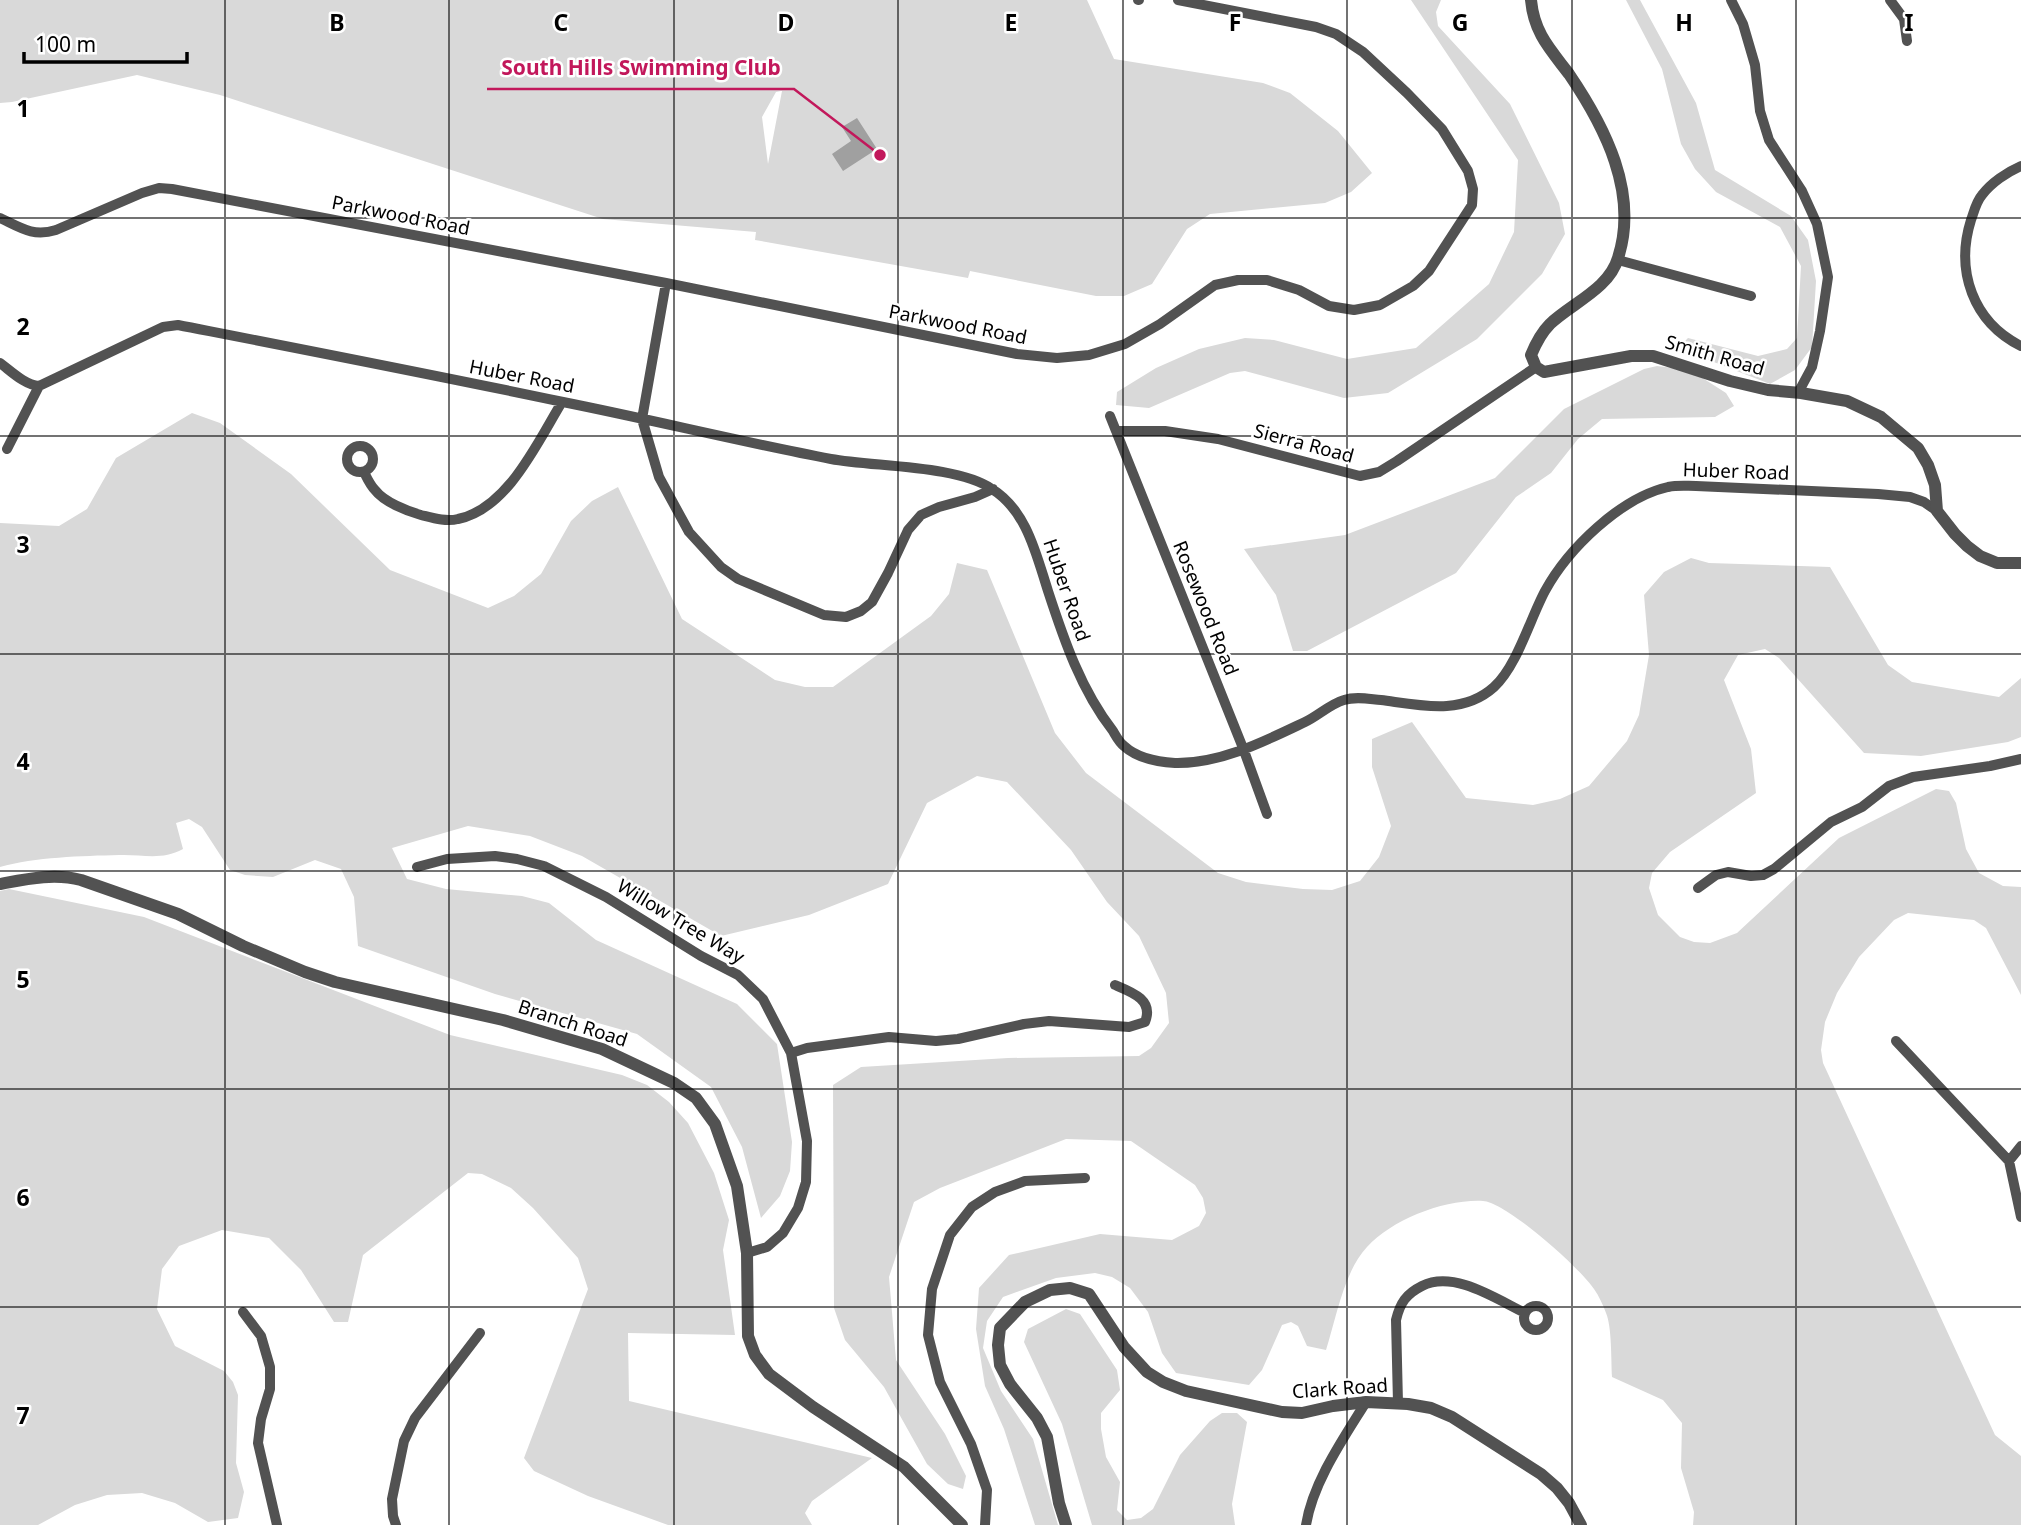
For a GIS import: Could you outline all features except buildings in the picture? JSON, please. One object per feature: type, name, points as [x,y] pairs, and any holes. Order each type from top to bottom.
[{"type":"street","name":"Parkwood Road","points":[[0,218],[42,234],[159,188],[1017,354],[1057,358],[1089,355],[1125,344],[1160,324],[1215,285],[1238,280],[1267,280],[1299,290],[1329,306],[1354,310],[1380,304],[1413,286],[1442,254],[1472,205],[1473,189],[1468,171],[1442,129],[1363,52],[1336,34],[1316,27],[1178,0]]},
{"type":"street","points":[[1531,0],[1533,18],[1541,38],[1570,76],[1602,128],[1616,162],[1623,195],[1624,228],[1618,260],[1606,280],[1550,324],[1538,339],[1531,355],[1536,367]]},
{"type":"street","points":[[1731,0],[1743,24],[1755,65],[1760,111],[1769,141],[1802,191],[1817,224],[1828,277],[1821,331],[1812,367],[1798,393]]},
{"type":"street","points":[[1891,0],[1904,19],[1907,41]]},
{"type":"street","points":[[2021,166],[1993,184],[1982,195],[1969,225],[1965,260],[1966,275],[1985,317],[1995,329],[2021,346]]},
{"type":"street","points":[[1618,260],[1751,296]]},
{"type":"street","points":[[666,284],[642,419],[659,477],[688,532],[721,567],[738,579],[824,615],[846,617],[872,603],[908,530],[920,515],[993,489]]},
{"type":"street","name":"Huber Road","points":[[39,386],[163,327],[178,324],[835,460],[951,474],[978,482],[993,489],[1022,519],[1065,643],[1102,718],[1124,746],[1149,760],[1177,763],[1215,758],[1244,748],[1310,720],[1344,700],[1360,698],[1457,707],[1469,703],[1494,687],[1507,671],[1548,587],[1572,552],[1611,517],[1637,500],[1663,488],[1696,486],[1878,494],[1910,497],[1937,511]]},
{"type":"street","name":"Smith Road","points":[[1536,367],[1544,372],[1631,356],[1653,356],[1730,381],[1768,390],[1847,401],[1881,417],[1918,448],[1935,485],[1937,511]]},
{"type":"street","points":[[0,363],[26,382],[39,386],[7,449]]},
{"type":"street","name":"Sierra Road","points":[[1116,431],[1165,431],[1218,439],[1360,475],[1379,472],[1397,461],[1536,367]]},
{"type":"street","points":[[364,472],[376,492],[404,509],[437,519],[467,516],[485,507],[513,481],[562,402]]},
{"type":"street","name":"Rosewood Road","points":[[1110,416],[1244,748],[1267,814]]},
{"type":"street","points":[[1937,511],[1955,534],[1980,556],[1997,563],[2021,563]]},
{"type":"street","points":[[1698,888],[1716,875],[1728,872],[1751,876],[1774,869],[1831,822],[1862,807],[1889,786],[1913,777],[2021,759]]},
{"type":"street","name":"Willow Tree Way","points":[[417,867],[447,859],[506,857],[544,866],[606,897],[701,956],[738,975],[763,999],[791,1054],[807,1141],[806,1182],[798,1208],[783,1233],[766,1247],[747,1253]]},
{"type":"street","name":"Branch Road","points":[[0,884],[46,876],[69,877],[178,914],[243,946],[325,979],[503,1020],[602,1049],[674,1083],[696,1098],[715,1124],[737,1186],[747,1253],[748,1336],[755,1354],[769,1374],[813,1407],[904,1467],[962,1525]]},
{"type":"street","points":[[791,1054],[807,1048],[889,1037],[936,1041],[958,1039],[1049,1021],[1129,1027],[1145,1022],[1148,1014],[1146,1004],[1135,993],[1115,985]]},
{"type":"street","points":[[1896,1041],[2009,1161],[2021,1217]]},
{"type":"street","points":[[2009,1161],[2021,1146]]},
{"type":"street","points":[[985,1525],[987,1490],[971,1444],[940,1382],[928,1335],[932,1289],[950,1235],[972,1207],[995,1192],[1025,1181],[1085,1178]]},
{"type":"street","points":[[1398,1403],[1396,1320],[1399,1306],[1405,1297],[1416,1289],[1431,1282],[1447,1280],[1464,1284],[1525,1313]]},
{"type":"street","name":"Clark Road","points":[[1066,1525],[1059,1503],[1048,1437],[1037,1418],[1010,1384],[1000,1365],[998,1345],[1000,1328],[1025,1302],[1050,1290],[1070,1288],[1089,1294],[1124,1347],[1147,1372],[1163,1382],[1186,1391],[1282,1412],[1302,1413],[1366,1402],[1431,1408],[1452,1417],[1541,1474],[1569,1503],[1581,1525]]},
{"type":"street","points":[[243,1312],[261,1336],[270,1367],[270,1389],[261,1419],[258,1443],[277,1525]]},
{"type":"street","points":[[396,1525],[392,1499],[404,1441],[415,1418],[480,1333]]},
{"type":"street","points":[[1306,1525],[1308,1511],[1332,1457],[1366,1402]]},
{"type":"shaded area","points":[[0,0],[1087,0],[1114,59],[1263,83],[1290,93],[1338,131],[1372,173],[1351,192],[1325,203],[1210,214],[1187,229],[1152,284],[1124,296],[1096,296],[970,271],[968,278],[755,240],[756,232],[603,219],[220,95],[137,75],[0,103]],"holes":[[[782,91],[768,164],[762,117],[776,92]]]},
{"type":"shaded area","points":[[1411,0],[1441,0],[1436,12],[1438,26],[1510,104],[1559,203],[1565,234],[1542,274],[1477,339],[1388,393],[1344,398],[1245,371],[1230,373],[1149,408],[1116,405],[1117,392],[1156,368],[1199,349],[1245,338],[1274,340],[1347,359],[1416,348],[1489,284],[1514,232],[1518,160]]},
{"type":"shaded area","points":[[1626,0],[1640,0],[1696,103],[1715,170],[1791,216],[1808,240],[1816,281],[1812,347],[1795,370],[1770,384],[1678,348],[1688,338],[1758,356],[1787,349],[1797,338],[1801,266],[1780,227],[1716,192],[1695,169],[1681,144],[1662,69]]},
{"type":"shaded area","points":[[857,118],[877,149],[843,171],[832,154],[851,141],[842,127]]},
{"type":"shaded area","points":[[1657,366],[1690,370],[1726,393],[1734,406],[1715,417],[1602,419],[1578,439],[1551,473],[1516,497],[1456,573],[1307,651],[1293,651],[1276,595],[1244,549],[1345,535],[1495,478],[1564,409],[1644,369]]},
{"type":"shaded area","points":[[192,413],[220,423],[291,474],[390,570],[488,608],[514,596],[541,574],[571,521],[592,501],[618,487],[682,619],[775,680],[805,687],[833,687],[931,616],[949,594],[957,563],[987,570],[1055,733],[1086,773],[1218,873],[1246,882],[1332,890],[1360,881],[1379,857],[1391,826],[1372,767],[1372,739],[1412,722],[1466,798],[1533,805],[1560,799],[1589,786],[1627,741],[1639,715],[1649,655],[1644,595],[1664,572],[1691,558],[1709,563],[1830,567],[1888,665],[1912,682],[1999,697],[2021,678],[2021,737],[2008,742],[1921,756],[1864,753],[1779,658],[1765,649],[1738,655],[1724,680],[1751,749],[1756,793],[1670,852],[1652,873],[1649,888],[1658,915],[1680,937],[1694,942],[1710,943],[1737,933],[1839,838],[1936,789],[1949,791],[1956,803],[1966,849],[1979,873],[2003,886],[2021,887],[2021,995],[1986,928],[1974,920],[1908,913],[1894,920],[1859,957],[1837,993],[1825,1022],[1821,1050],[1823,1063],[1995,1435],[2021,1456],[2021,1525],[1693,1525],[1694,1512],[1681,1468],[1682,1423],[1663,1400],[1612,1377],[1608,1319],[1594,1289],[1559,1252],[1508,1212],[1494,1204],[1468,1201],[1420,1213],[1378,1237],[1367,1247],[1352,1269],[1326,1350],[1307,1346],[1298,1326],[1291,1322],[1282,1325],[1262,1370],[1249,1385],[1176,1373],[1162,1353],[1148,1312],[1130,1288],[1112,1277],[1095,1273],[1056,1278],[1003,1297],[987,1321],[983,1348],[1001,1391],[1033,1439],[1058,1525],[1035,1525],[1004,1429],[985,1386],[976,1329],[979,1288],[1009,1255],[1100,1234],[1172,1240],[1199,1226],[1206,1213],[1203,1198],[1195,1185],[1131,1141],[1066,1139],[940,1188],[914,1202],[889,1277],[896,1360],[945,1434],[966,1476],[963,1489],[948,1484],[927,1464],[884,1387],[845,1340],[834,1308],[833,1085],[861,1067],[1008,1058],[1139,1056],[1151,1048],[1169,1023],[1166,993],[1139,936],[1107,902],[1071,850],[1007,782],[977,776],[927,803],[888,884],[809,915],[721,936],[582,856],[530,836],[468,826],[392,848],[407,879],[446,889],[522,896],[549,903],[596,940],[737,1004],[777,1044],[792,1142],[790,1171],[780,1196],[761,1218],[742,1147],[711,1087],[637,1034],[495,994],[358,946],[354,897],[341,869],[315,860],[273,877],[245,875],[230,870],[202,827],[189,819],[176,823],[183,849],[175,853],[59,858],[0,867],[0,523],[59,526],[87,509],[116,458]]},
{"type":"shaded area","points":[[9,889],[144,917],[450,1035],[622,1075],[647,1085],[669,1102],[688,1123],[714,1173],[729,1220],[723,1250],[735,1335],[628,1333],[629,1401],[872,1458],[812,1501],[805,1513],[812,1525],[668,1525],[588,1496],[534,1471],[524,1458],[588,1289],[578,1258],[533,1208],[511,1188],[482,1174],[468,1173],[363,1255],[348,1322],[334,1322],[301,1270],[269,1238],[222,1230],[179,1246],[162,1269],[157,1309],[175,1346],[224,1371],[233,1382],[238,1395],[236,1463],[244,1492],[238,1518],[208,1522],[175,1503],[142,1493],[107,1495],[75,1505],[38,1525],[0,1525],[0,891]]},
{"type":"shaded area","points":[[1066,1309],[1080,1314],[1117,1370],[1120,1390],[1101,1413],[1101,1429],[1106,1457],[1120,1482],[1117,1510],[1127,1520],[1141,1518],[1153,1509],[1180,1455],[1210,1421],[1222,1413],[1237,1413],[1247,1422],[1232,1504],[1235,1525],[1092,1525],[1062,1424],[1024,1342],[1028,1329]]},
{"type":"place","name":"South Hills Swimming Club","points":[[880,155]]}]
